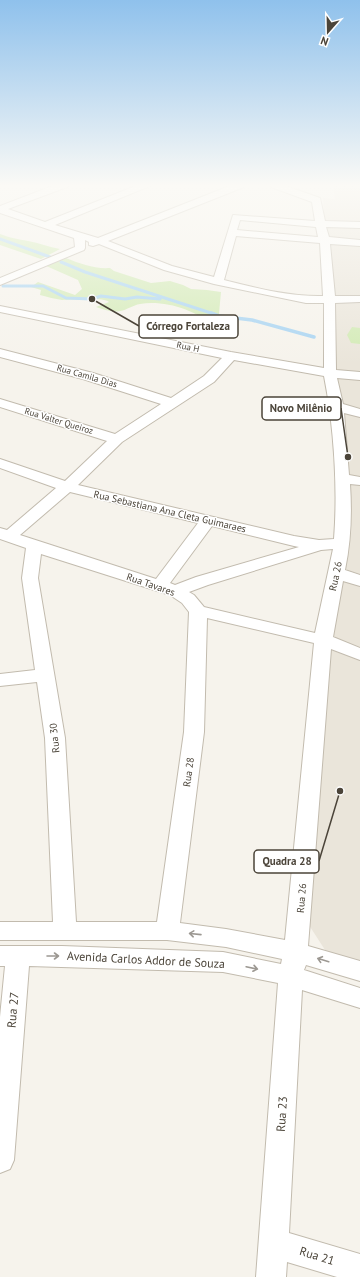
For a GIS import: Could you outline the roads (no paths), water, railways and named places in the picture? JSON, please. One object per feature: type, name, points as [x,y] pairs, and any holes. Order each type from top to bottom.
[{"type":"street","points":[[4,278],[65,256],[89,245]]},
{"type":"street","points":[[108,245],[168,268],[247,289],[306,300],[360,299]]},
{"type":"street","points":[[218,282],[228,245]]},
{"type":"street","name":"Rua 26","points":[[293,964],[322,640],[342,544],[352,513],[342,479],[337,406],[330,373],[330,300],[325,245]]},
{"type":"street","name":"Rua H","points":[[0,308],[231,356],[330,373],[360,376]]},
{"type":"street","name":"Rua Camila Dias","points":[[0,353],[88,376],[172,403]]},
{"type":"street","points":[[5,535],[67,486],[117,439],[209,379],[231,356]]},
{"type":"street","name":"Rua Valter Queiroz","points":[[0,403],[117,439]]},
{"type":"street","points":[[337,406],[360,413]]},
{"type":"street","name":"Rua Sebastiana Ana Cleta Guimaraes","points":[[0,463],[67,486],[294,542],[320,545],[342,544]]},
{"type":"street","points":[[342,479],[360,481]]},
{"type":"street","points":[[159,586],[208,520]]},
{"type":"street","name":"Rua Tavares","points":[[5,535],[34,546],[176,591],[188,599],[198,611]]},
{"type":"street","points":[[176,591],[202,581],[320,545]]},
{"type":"street","name":"Rua 30","points":[[34,546],[30,578],[55,738],[65,932]]},
{"type":"street","points":[[336,572],[360,581]]},
{"type":"street","points":[[198,611],[322,640],[360,654]]},
{"type":"street","name":"Rua 28","points":[[167,931],[194,732],[198,611]]},
{"type":"street","points":[[0,680],[45,675]]},
{"type":"street","name":"Avenida Carlos Addor de Souza","points":[[0,931],[167,931],[226,938],[293,964],[360,998]]},
{"type":"street","name":"Avenida Carlos Addor de Souza","points":[[9,956],[62,956],[293,964],[360,971]]},
{"type":"street","name":"Rua 27","points":[[0,1160],[9,956]]},
{"type":"street","name":"Rua 23","points":[[271,1277],[293,964]]},
{"type":"street","name":"Rua 21","points":[[273,1243],[360,1269]]},
{"type":"waterway","points":[[16,245],[50,257]]},
{"type":"waterway","points":[[61,262],[85,272],[211,313]]},
{"type":"waterway","points":[[3,286],[43,286],[66,298],[92,299],[101,296],[125,299],[137,297],[160,299]]},
{"type":"waterway","points":[[211,313],[219,316],[252,320],[314,337]]},
{"type":"place","name":"Córrego Fortaleza","points":[[92,299]]},
{"type":"place","name":"Novo Milênio","points":[[348,457]]},
{"type":"place","name":"Quadra 28","points":[[340,791]]}]
